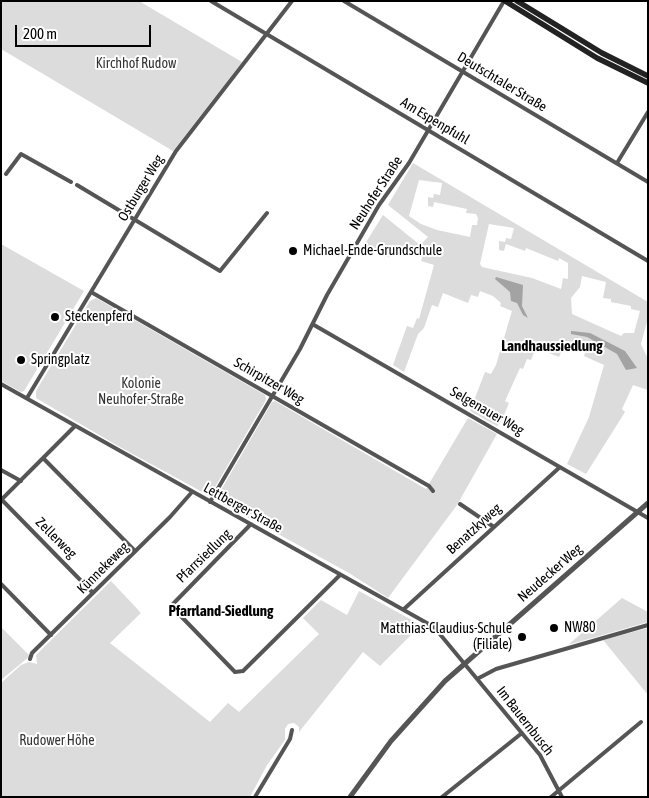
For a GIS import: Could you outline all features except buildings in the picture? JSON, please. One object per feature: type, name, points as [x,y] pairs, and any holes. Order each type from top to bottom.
[{"type":"main road","points":[[505,1],[597,58],[648,82]]},
{"type":"main road","points":[[517,1],[602,53],[648,76]]},
{"type":"street","name":"Am Espenpfuhl","points":[[210,1],[648,261]]},
{"type":"street","name":"Ostburger Weg","points":[[27,398],[176,151],[292,1]]},
{"type":"street","name":"Deutschtaler Straße","points":[[344,1],[648,182]]},
{"type":"street","name":"Neuhofer Straße","points":[[210,502],[314,325],[327,295],[379,205],[409,163],[505,1]]},
{"type":"street","points":[[617,163],[648,112]]},
{"type":"street","points":[[6,174],[22,154],[71,182]]},
{"type":"street","points":[[77,185],[220,271],[267,212]]},
{"type":"street","name":"Schirpitzer Weg","points":[[91,292],[429,486],[433,492]]},
{"type":"street","name":"Selgenauer Weg","points":[[314,325],[648,518]]},
{"type":"street","name":"Lettberger Straße","points":[[1,384],[340,575],[404,609],[438,631],[464,663]]},
{"type":"street","points":[[2,500],[75,426]]},
{"type":"street","points":[[44,459],[135,551]]},
{"type":"street","name":"Benatzkyweg","points":[[404,609],[560,467]]},
{"type":"street","points":[[1,470],[21,481]]},
{"type":"street","name":"Künnekeweg","points":[[30,659],[32,653],[185,502],[192,492]]},
{"type":"street","name":"Zellerweg","points":[[2,500],[94,593]]},
{"type":"street","name":"Neudecker Weg","points":[[350,797],[407,721],[464,663],[648,503]]},
{"type":"street","points":[[460,504],[494,527]]},
{"type":"street","name":"Pfarrsiedlung","points":[[251,524],[172,605],[235,672],[243,671],[340,575]]},
{"type":"street","points":[[1,584],[51,635]]},
{"type":"street","points":[[477,679],[496,670],[648,625]]},
{"type":"street","name":"Im Bauernbusch","points":[[464,663],[544,762],[562,797]]},
{"type":"street","points":[[551,797],[641,722]]},
{"type":"street","points":[[255,797],[290,739],[292,730]]},
{"type":"street","points":[[442,797],[522,733]]},
{"type":"green space","name":"Kirchhof Rudow","points":[[1,1],[139,1],[242,62],[173,151],[1,49]]},
{"type":"green space","points":[[413,163],[648,302],[648,318],[641,344],[648,359],[648,390],[633,385],[622,409],[625,412],[586,474],[567,464],[589,417],[604,365],[584,356],[585,353],[563,348],[559,357],[536,348],[531,360],[527,359],[523,369],[520,368],[505,401],[509,403],[501,422],[497,426],[470,411],[485,372],[491,374],[496,365],[512,311],[500,306],[501,303],[493,296],[480,291],[478,297],[471,295],[468,303],[443,293],[438,307],[432,305],[424,328],[418,334],[404,372],[393,365],[407,326],[413,328],[417,318],[419,319],[434,265],[421,261],[423,254],[399,246],[393,246],[389,257],[363,247],[383,215],[420,245],[428,237],[388,205]],"holes":[[[419,180],[442,183],[440,195],[434,194],[433,198],[428,197],[428,206],[433,207],[434,202],[467,209],[466,213],[476,214],[478,218],[477,225],[472,225],[470,237],[437,230],[421,224],[409,216]],[[489,224],[514,228],[511,239],[506,238],[505,242],[499,241],[499,250],[504,251],[506,244],[525,251],[526,248],[558,261],[559,258],[568,263],[568,279],[563,278],[561,289],[532,278],[482,267],[480,264]],[[582,276],[606,282],[603,298],[611,299],[611,302],[631,306],[631,309],[640,311],[634,333],[624,333],[621,336],[572,314],[571,298],[580,287]]]},
{"type":"green space","points":[[1,244],[84,291],[24,391],[21,392],[1,381]]},
{"type":"green space","name":"Kolonie Neuhofer-Straße","points":[[96,298],[265,395],[266,400],[211,494],[206,494],[118,446],[36,398],[36,391],[90,301]]},
{"type":"green space","points":[[275,401],[426,489],[468,418],[497,434],[457,505],[388,598],[349,573],[218,501],[217,497],[272,402]]},
{"type":"green space","name":"Rudower Höhe","points":[[111,581],[141,613],[110,643],[210,722],[228,703],[239,712],[319,634],[303,618],[321,600],[347,615],[359,591],[421,625],[380,666],[363,652],[299,732],[299,727],[294,723],[288,724],[285,729],[285,740],[267,765],[250,797],[1,797],[1,683],[21,665],[29,662],[37,664],[36,655]]},
{"type":"green space","points":[[622,598],[648,612],[648,622],[568,645]]},
{"type":"green space","points":[[1,627],[30,656],[1,680]]},
{"type":"green space","points":[[648,628],[648,695],[603,640]]},
{"type":"shaded area","points":[[496,277],[523,285],[522,306],[528,318],[523,315],[517,303],[511,301],[510,292],[495,279]]},
{"type":"shaded area","points":[[571,331],[590,333],[625,351],[637,368],[626,370],[617,354],[587,337],[571,334]]},
{"type":"place","name":"Michael-Ende-Grundschule","points":[[293,251]]},
{"type":"place","name":"Steckenpferd","points":[[55,317]]},
{"type":"place","name":"Springplatz","points":[[21,360]]},
{"type":"place","name":"NW80","points":[[554,628]]},
{"type":"place","name":"Matthias-Claudius-Schule (Filiale)","points":[[522,637]]},
{"type":"district","name":"Landhaussiedlung","points":[[552,346]]},
{"type":"district","name":"Pfarrland-Siedlung","points":[[221,611]]}]
